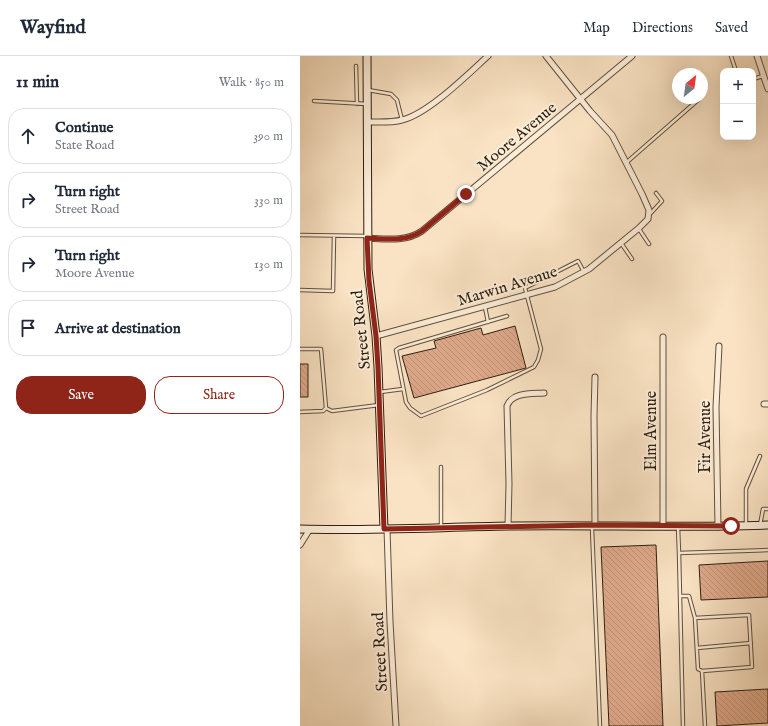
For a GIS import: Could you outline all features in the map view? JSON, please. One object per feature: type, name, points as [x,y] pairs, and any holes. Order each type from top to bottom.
[{"type":"main road","name":"Street Road","points":[[367,56],[367,237],[369,281],[376,336],[386,529]]},
{"type":"main road","points":[[300,529],[593,525],[718,527],[764,525]]},
{"type":"street","points":[[367,122],[402,120],[414,116],[488,56]]},
{"type":"street","points":[[546,56],[590,111],[612,135],[642,194],[649,215]]},
{"type":"street","name":"Moore Avenue","points":[[367,237],[403,239],[419,233],[632,56]]},
{"type":"street","points":[[757,56],[768,89]]},
{"type":"street","name":"Marwin Avenue","points":[[376,336],[555,287],[584,272],[639,228],[649,215]]},
{"type":"street","name":"Elm Avenue","points":[[663,337],[663,526]]},
{"type":"street","name":"Fir Avenue","points":[[718,527],[716,407],[719,346]]},
{"type":"street","points":[[593,525],[595,377]]},
{"type":"street","points":[[508,526],[509,484],[507,406],[513,397],[544,393]]},
{"type":"street","points":[[300,545],[310,529]]},
{"type":"street","name":"Street Road","points":[[386,529],[396,726]]},
{"type":"lane","points":[[731,56],[735,68]]},
{"type":"lane","points":[[356,66],[357,104]]},
{"type":"lane","points":[[756,78],[764,75]]},
{"type":"lane","points":[[367,90],[391,94],[397,100],[402,120]]},
{"type":"lane","points":[[314,101],[367,104]]},
{"type":"lane","points":[[626,163],[693,104]]},
{"type":"lane","points":[[649,215],[662,201],[656,193]]},
{"type":"lane","points":[[639,228],[649,244]]},
{"type":"lane","points":[[300,235],[367,237]]},
{"type":"lane","points":[[300,290],[333,291],[334,236]]},
{"type":"lane","points":[[621,243],[632,259]]},
{"type":"lane","points":[[507,316],[396,350],[406,402],[410,408],[421,416],[486,390],[534,367],[541,349],[528,294],[525,288],[578,261],[584,272]]},
{"type":"lane","points":[[485,306],[488,322]]},
{"type":"lane","points":[[300,349],[321,349],[326,408]]},
{"type":"lane","points":[[379,392],[403,389]]},
{"type":"lane","points":[[326,408],[332,411],[379,405]]},
{"type":"lane","points":[[300,412],[322,411],[326,408]]},
{"type":"lane","points":[[746,526],[746,489],[760,456]]},
{"type":"lane","points":[[441,467],[441,528]]},
{"type":"lane","points":[[764,525],[763,509],[768,509]]},
{"type":"lane","points":[[593,525],[600,726]]},
{"type":"lane","points":[[678,526],[682,726]]},
{"type":"lane","points":[[679,553],[768,550]]},
{"type":"lane","points":[[680,596],[689,596],[696,618],[698,669],[702,671],[752,667],[750,615],[696,618]]},
{"type":"lane","points":[[697,648],[751,643]]},
{"type":"lane","points":[[702,671],[705,726]]},
{"type":"building","points":[[515,326],[526,368],[414,398],[402,356],[436,348],[434,341],[481,328],[483,335]]},
{"type":"building","points":[[300,364],[308,364],[308,397],[300,397]]},
{"type":"building","points":[[656,545],[663,726],[609,726],[601,547]]},
{"type":"building","points":[[768,561],[768,597],[701,600],[699,565]]},
{"type":"building","points":[[768,689],[768,723],[717,726],[715,692]]},
{"type":"route","points":[[466,194],[422,231],[411,237],[403,239],[367,238],[369,281],[376,336],[378,367],[384,529],[595,525],[731,526]]}]
